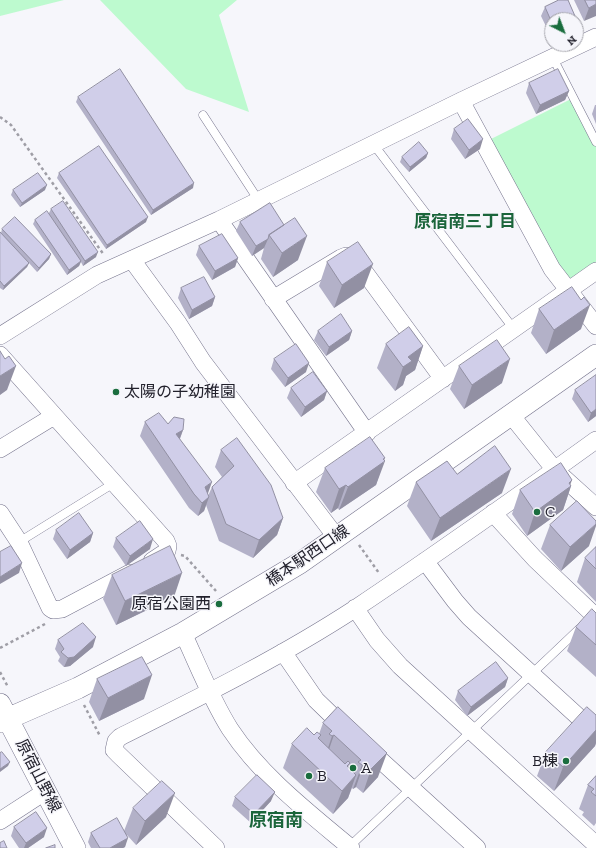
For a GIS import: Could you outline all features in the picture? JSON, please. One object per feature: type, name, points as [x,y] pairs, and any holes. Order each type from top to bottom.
[{"type":"street","points":[[0,336],[87,281],[260,201],[461,101],[596,37]]},
{"type":"street","points":[[461,101],[552,269],[596,326]]},
{"type":"street","points":[[219,220],[367,433]]},
{"type":"street","points":[[273,299],[341,258],[351,257],[355,259],[443,379]]},
{"type":"street","points":[[132,260],[178,323],[203,362],[272,451],[294,483],[346,539]]},
{"type":"street","points":[[294,483],[596,271]]},
{"type":"street","points":[[0,355],[163,537],[168,544],[168,549],[158,559],[62,609],[54,610],[50,608],[19,542],[0,513]]},
{"type":"street","name":"橋本駅西口線","points":[[3,714],[54,699],[182,634],[300,564],[346,539],[511,415],[596,355]]},
{"type":"street","points":[[511,415],[555,470],[596,506]]},
{"type":"street","points":[[0,449],[54,416]]},
{"type":"street","points":[[216,848],[114,750],[114,744],[120,736],[210,691],[283,652],[355,608],[387,585],[425,561],[596,440]]},
{"type":"street","points":[[493,513],[535,558],[595,615]]},
{"type":"street","points":[[425,561],[460,606],[596,733]]},
{"type":"street","points":[[355,608],[382,645],[400,666],[593,844]]},
{"type":"street","points":[[182,634],[229,728],[254,760],[272,779],[350,848]]},
{"type":"street","points":[[283,652],[316,700],[411,789],[477,848]]},
{"type":"street","name":"原宿山野線","points":[[3,714],[46,791],[75,848]]},
{"type":"street","points":[[0,821],[46,791]]},
{"type":"lane","points":[[553,58],[596,142]]},
{"type":"lane","points":[[203,115],[260,201]]},
{"type":"lane","points":[[374,145],[513,328]]},
{"type":"lane","points":[[19,542],[114,483]]},
{"type":"lane","points":[[350,848],[595,615]]},
{"type":"path","points":[[0,117],[11,125],[106,259],[111,269]]},
{"type":"path","points":[[346,539],[387,585]]},
{"type":"path","points":[[168,549],[185,556],[218,594]]},
{"type":"path","points":[[0,648],[47,622],[54,610]]},
{"type":"path","points":[[84,704],[101,738]]},
{"type":"green space","points":[[0,0],[64,0],[0,16]]},
{"type":"green space","points":[[100,0],[237,0],[219,15],[249,112],[186,89]]},
{"type":"green space","points":[[573,98],[596,142],[596,271],[568,291],[485,142]]},
{"type":"building","points":[[559,0],[568,0],[573,12],[547,12],[545,7]]},
{"type":"building","points":[[585,0],[596,0],[596,4],[589,8]]},
{"type":"building","points":[[120,69],[194,183],[153,210],[78,97]]},
{"type":"building","points":[[558,69],[569,91],[540,105],[529,83]]},
{"type":"building","points":[[468,119],[483,139],[469,150],[454,129]]},
{"type":"building","points":[[419,142],[428,153],[410,167],[402,157]]},
{"type":"building","points":[[99,146],[148,217],[107,245],[59,173]]},
{"type":"building","points":[[38,173],[47,185],[22,203],[13,190]]},
{"type":"building","points":[[63,201],[98,252],[85,261],[51,209]]},
{"type":"building","points":[[270,203],[284,225],[269,235],[268,239],[256,246],[240,222]]},
{"type":"building","points":[[47,211],[81,261],[69,270],[35,220]]},
{"type":"building","points":[[15,217],[51,254],[39,268],[2,229]]},
{"type":"building","points":[[295,218],[307,236],[282,253],[269,235]]},
{"type":"building","points":[[0,232],[29,263],[4,286],[0,281]]},
{"type":"building","points":[[222,234],[238,258],[215,271],[199,246]]},
{"type":"building","points":[[358,242],[373,264],[342,285],[327,262]]},
{"type":"building","points":[[204,277],[215,297],[192,310],[181,288]]},
{"type":"building","points":[[572,287],[581,300],[584,297],[590,305],[554,330],[539,309]]},
{"type":"building","points":[[341,314],[352,331],[329,347],[318,331]]},
{"type":"building","points":[[409,327],[423,346],[408,357],[412,361],[403,367],[386,344]]},
{"type":"building","points":[[497,340],[510,359],[472,385],[459,366]]},
{"type":"building","points":[[296,344],[309,363],[288,378],[274,359]]},
{"type":"building","points":[[0,351],[5,359],[9,356],[16,366],[0,376]]},
{"type":"building","points":[[313,372],[327,391],[305,407],[291,388]]},
{"type":"building","points":[[596,375],[596,409],[591,413],[575,390]]},
{"type":"building","points":[[159,413],[168,424],[174,417],[184,419],[183,430],[176,434],[212,482],[205,487],[209,497],[202,503],[194,494],[145,422]]},
{"type":"building","points":[[370,437],[385,458],[383,459],[385,461],[348,487],[346,485],[339,489],[325,468]]},
{"type":"building","points":[[237,438],[271,485],[283,518],[259,540],[226,524],[212,487],[234,466],[221,450]]},
{"type":"building","points":[[495,446],[511,469],[440,518],[416,482],[447,461],[457,474]]},
{"type":"building","points":[[561,463],[572,480],[569,483],[571,486],[535,512],[520,490]]},
{"type":"building","points":[[577,501],[596,521],[596,524],[570,547],[550,525]]},
{"type":"building","points":[[79,513],[93,533],[70,550],[56,530]]},
{"type":"building","points":[[140,521],[153,539],[130,556],[116,538]]},
{"type":"building","points":[[11,546],[22,563],[0,577],[0,552]]},
{"type":"building","points":[[170,546],[182,573],[125,601],[112,575]]},
{"type":"building","points":[[596,547],[596,569],[585,558]]},
{"type":"building","points":[[592,609],[596,613],[596,645],[576,627]]},
{"type":"building","points":[[83,623],[96,637],[74,657],[68,658],[61,652],[64,649],[58,640]]},
{"type":"building","points":[[142,657],[152,675],[108,698],[97,679]]},
{"type":"building","points":[[496,662],[508,678],[471,707],[458,691]]},
{"type":"building","points":[[338,707],[387,753],[371,769],[364,763],[362,765],[358,762],[361,760],[334,735],[332,736],[329,734],[332,731],[323,723]]},
{"type":"building","points":[[587,707],[596,715],[596,730],[563,767],[546,752]]},
{"type":"building","points":[[307,728],[314,735],[317,732],[321,735],[318,738],[345,764],[348,761],[350,763],[347,766],[356,775],[342,791],[292,744]]},
{"type":"building","points":[[2,752],[10,762],[0,769],[0,753]]},
{"type":"building","points":[[257,775],[275,792],[254,814],[235,797]]},
{"type":"building","points":[[596,776],[596,796],[591,792],[594,789],[588,785]]},
{"type":"building","points":[[162,781],[175,793],[145,821],[133,808]]},
{"type":"building","points":[[36,812],[47,828],[26,843],[14,827]]},
{"type":"building","points":[[117,818],[128,838],[110,848],[100,848],[91,833]]},
{"type":"building","points":[[4,841],[7,848],[0,848],[0,843]]},
{"type":"building","points":[[55,845],[55,848],[46,848]]},
{"type":"place","name":"太陽の子幼稚園","points":[[116,392]]},
{"type":"place","name":"C","points":[[537,512]]},
{"type":"place","name":"原宿公園西","points":[[219,604]]},
{"type":"place","name":"B棟","points":[[566,761]]},
{"type":"place","name":"A","points":[[353,768]]},
{"type":"place","name":"B","points":[[309,776]]},
{"type":"district","name":"原宿南三丁目","points":[[465,222]]},
{"type":"district","name":"原宿南","points":[[276,821]]}]
